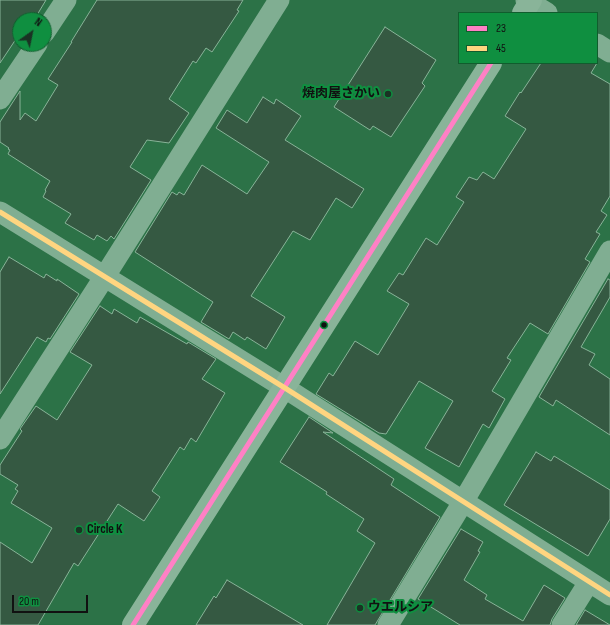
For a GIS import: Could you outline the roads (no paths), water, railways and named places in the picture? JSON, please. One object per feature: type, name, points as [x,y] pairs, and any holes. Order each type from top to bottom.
[{"type":"main road","points":[[133,625],[490,64]]},
{"type":"street","points":[[52,21],[66,0]]},
{"type":"street","points":[[0,439],[279,0]]},
{"type":"street","points":[[598,45],[610,52]]},
{"type":"street","points":[[0,100],[32,52]]},
{"type":"street","points":[[0,212],[285,388],[610,595]]},
{"type":"street","points":[[388,625],[463,502],[610,251]]},
{"type":"street","points":[[562,625],[589,582]]},
{"type":"place","name":"焼肉屋さかい","points":[[388,94]]},
{"type":"place","name":"Circle K","points":[[79,530]]},
{"type":"place","name":"ウエルシア","points":[[360,608]]}]
